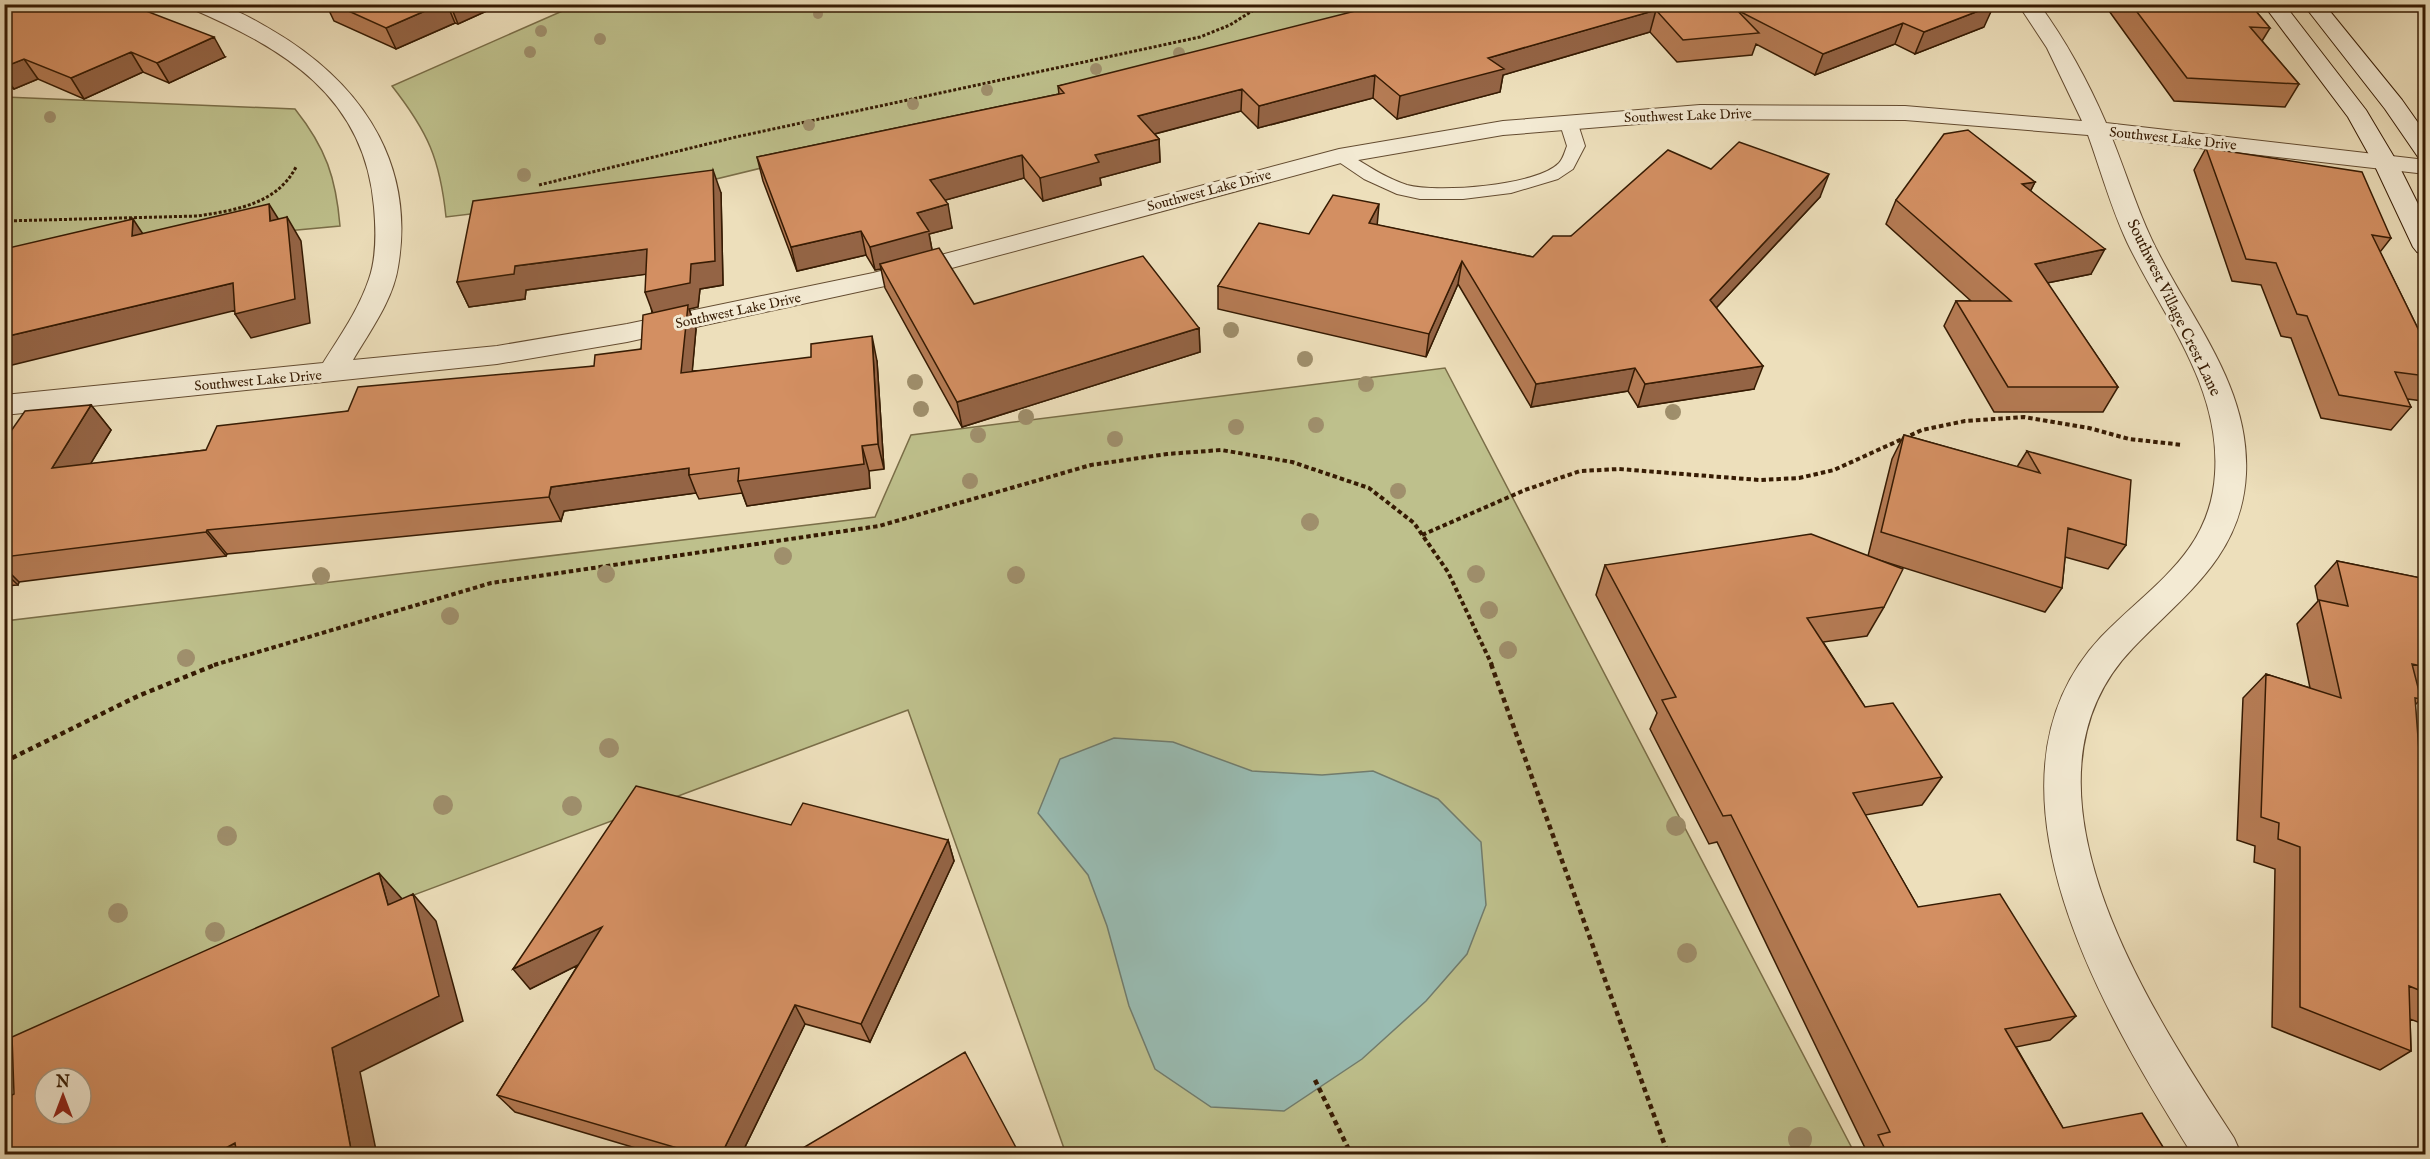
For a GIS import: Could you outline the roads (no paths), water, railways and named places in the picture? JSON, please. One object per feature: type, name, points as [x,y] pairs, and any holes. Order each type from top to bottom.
[{"type":"street","points":[[197,4],[253,29],[304,61],[334,87],[361,117],[379,155],[388,199],[386,261],[381,280],[332,373]]},
{"type":"street","name":"Southwest Village Crest Lane","points":[[2028,4],[2070,71],[2097,129],[2116,185],[2139,240],[2210,371],[2223,407],[2229,442],[2230,478],[2224,512],[2191,573],[2110,650],[2087,683],[2070,725],[2063,776],[2066,834],[2083,904],[2116,984],[2163,1069],[2218,1155]]},
{"type":"street","points":[[2273,4],[2358,116],[2385,162],[2426,247]]},
{"type":"street","points":[[2313,4],[2394,105],[2426,152]]},
{"type":"street","name":"Southwest Lake Drive","points":[[4,405],[497,355],[627,333],[876,280],[1339,156],[1437,138],[1568,121],[1700,112],[1836,111],[1973,117],[2426,167]]},
{"type":"lane","points":[[1339,156],[1372,176],[1406,190],[1472,194],[1528,183],[1566,166],[1576,147],[1568,121]]},
{"type":"water","points":[[1114,738],[1173,742],[1252,771],[1322,775],[1373,771],[1438,799],[1481,842],[1486,905],[1467,954],[1426,1001],[1362,1059],[1284,1111],[1211,1107],[1155,1069],[1129,1006],[1107,926],[1088,875],[1038,813],[1060,759]]}]
